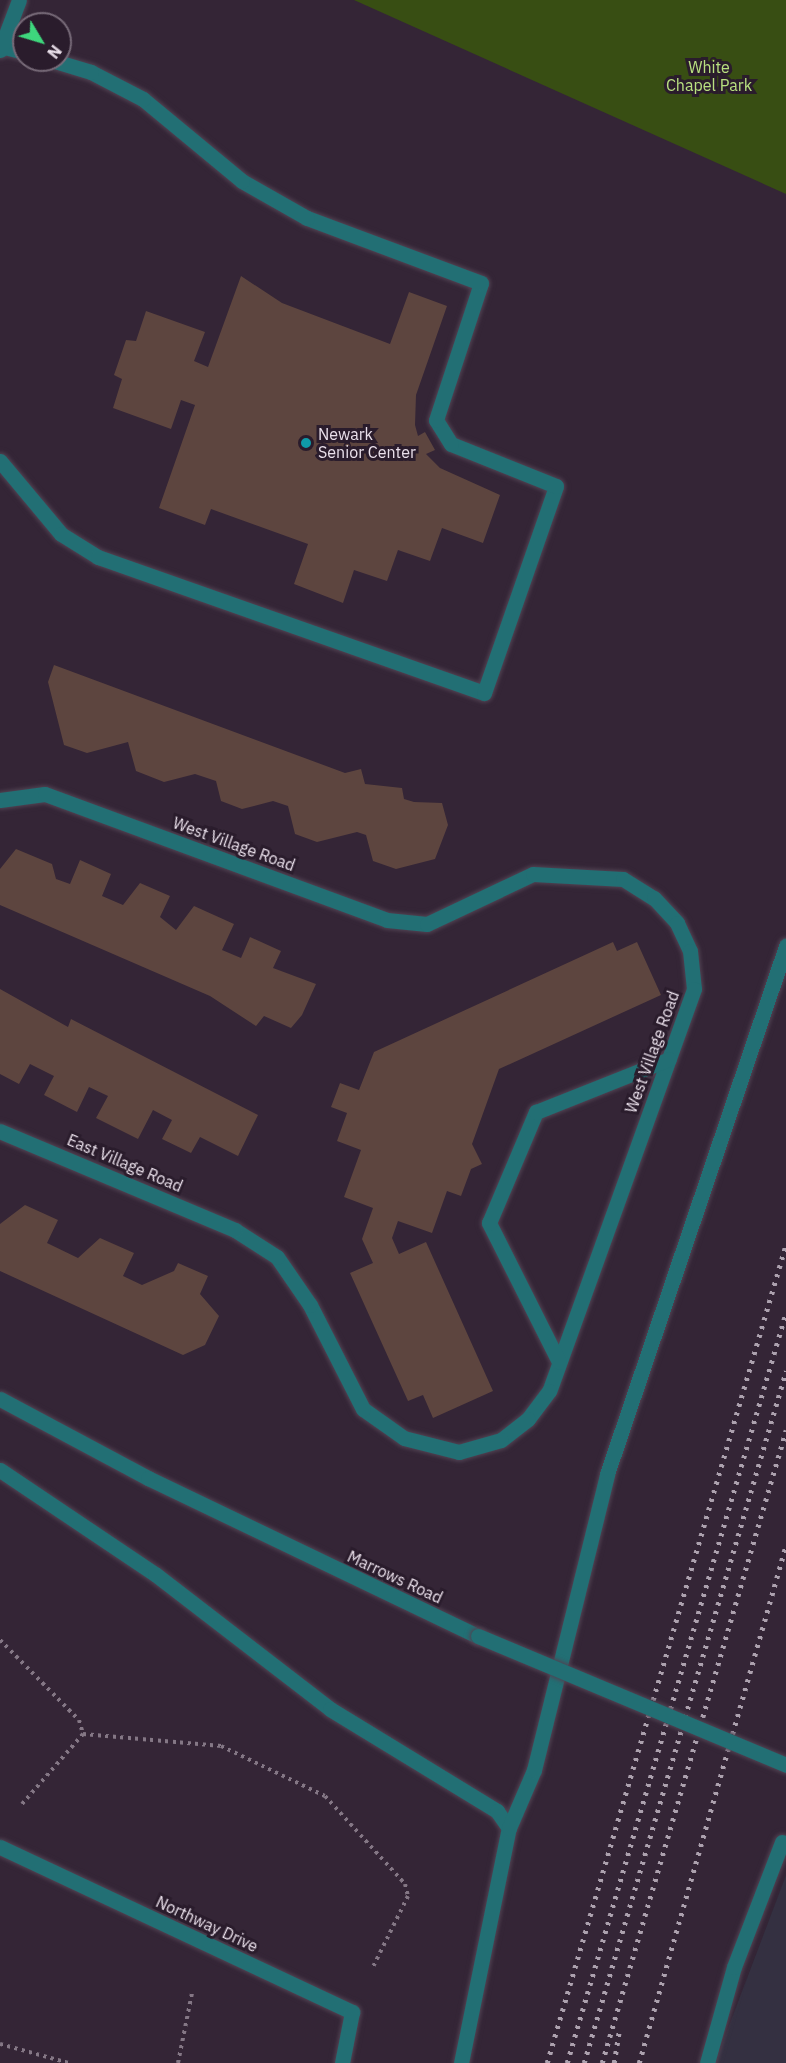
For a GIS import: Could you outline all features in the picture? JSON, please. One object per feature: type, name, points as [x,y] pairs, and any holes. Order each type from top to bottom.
[{"type":"street","points":[[0,48],[19,0]]},
{"type":"street","points":[[0,461],[61,534],[98,557],[484,693],[556,486],[451,444],[436,420],[481,283],[307,218],[243,181],[143,99],[91,72],[72,66]]},
{"type":"street","name":"West Village Road","points":[[0,800],[45,794],[387,920],[427,924],[533,874],[622,879],[654,898],[677,923],[690,951],[694,989],[559,1362],[542,1400],[501,1440],[459,1452],[404,1438],[363,1408],[310,1305],[277,1257],[235,1230]]},
{"type":"street","points":[[461,2063],[509,1828],[534,1770],[607,1474],[786,946]]},
{"type":"street","points":[[559,1362],[489,1223],[536,1112],[669,1059]]},
{"type":"street","name":"East Village Road","points":[[0,1131],[235,1230]]},
{"type":"street","name":"Marrows Road","points":[[0,1398],[148,1478],[478,1636],[786,1765]]},
{"type":"street","points":[[0,1470],[155,1574],[330,1709],[497,1810],[509,1828]]},
{"type":"street","points":[[707,2063],[734,1967],[782,1842]]},
{"type":"street","name":"Northway Drive","points":[[0,1847],[352,2012],[342,2063]]},
{"type":"path","points":[[0,1640],[79,1720],[83,1734]]},
{"type":"path","points":[[22,1804],[83,1734]]},
{"type":"path","points":[[83,1734],[220,1746],[325,1796],[405,1884],[408,1896],[372,1969]]},
{"type":"path","points":[[178,2063],[192,1993]]},
{"type":"path","points":[[0,2044],[69,2063]]},
{"type":"shaded area","points":[[786,1875],[786,2063],[715,2063]]},
{"type":"green space","name":"White Chapel Park","points":[[354,0],[786,0],[786,194]]},
{"type":"building","name":"Newark Senior Center","points":[[241,276],[282,303],[390,344],[409,292],[447,306],[416,395],[415,425],[418,436],[425,432],[435,450],[426,454],[440,468],[500,495],[483,543],[442,528],[430,561],[398,550],[387,581],[354,570],[343,603],[294,584],[308,544],[211,509],[205,525],[159,508],[195,405],[181,400],[171,429],[113,408],[122,379],[114,375],[126,340],[136,341],[146,311],[205,332],[194,361],[208,367]]},
{"type":"building","points":[[54,665],[345,773],[361,769],[365,784],[402,788],[404,799],[414,802],[442,803],[448,825],[435,859],[396,869],[373,861],[366,835],[357,832],[317,842],[295,834],[288,806],[273,801],[242,809],[221,801],[216,781],[195,774],[164,782],[136,771],[128,742],[87,753],[64,745],[48,682]]},
{"type":"building","points":[[16,849],[52,864],[56,879],[70,884],[80,860],[111,874],[102,896],[123,905],[140,883],[170,896],[160,917],[176,930],[194,906],[234,924],[222,950],[241,958],[250,937],[281,951],[273,968],[316,984],[302,1015],[291,1028],[264,1016],[256,1026],[210,996],[0,905],[0,869]]},
{"type":"building","points":[[613,942],[617,951],[637,942],[661,995],[499,1069],[472,1144],[482,1164],[471,1169],[461,1196],[447,1191],[432,1233],[398,1221],[392,1238],[399,1254],[426,1242],[493,1391],[433,1418],[423,1395],[408,1401],[350,1273],[373,1263],[362,1239],[373,1208],[344,1197],[361,1150],[337,1141],[347,1113],[331,1107],[340,1083],[359,1090],[374,1052]]},
{"type":"building","points":[[0,989],[68,1027],[71,1019],[258,1115],[238,1156],[200,1137],[191,1153],[162,1139],[172,1120],[153,1110],[138,1139],[96,1118],[108,1096],[89,1087],[77,1112],[44,1095],[54,1076],[30,1064],[19,1084],[0,1074]]},
{"type":"building","points":[[25,1205],[58,1220],[47,1243],[78,1258],[100,1238],[134,1253],[123,1276],[142,1285],[174,1271],[178,1263],[208,1276],[200,1294],[219,1316],[205,1345],[183,1355],[0,1271],[0,1224]]},
{"type":"railway","points":[[547,2063],[786,1244]]},
{"type":"railway","points":[[567,2063],[786,1312]]},
{"type":"railway","points":[[584,2063],[786,1371]]},
{"type":"railway","points":[[602,2063],[786,1430]]},
{"type":"railway","points":[[639,2063],[786,1545]]},
{"type":"railway","points":[[614,2063],[619,2030]]},
{"type":"place","name":"Newark Senior Center","points":[[306,443]]}]
